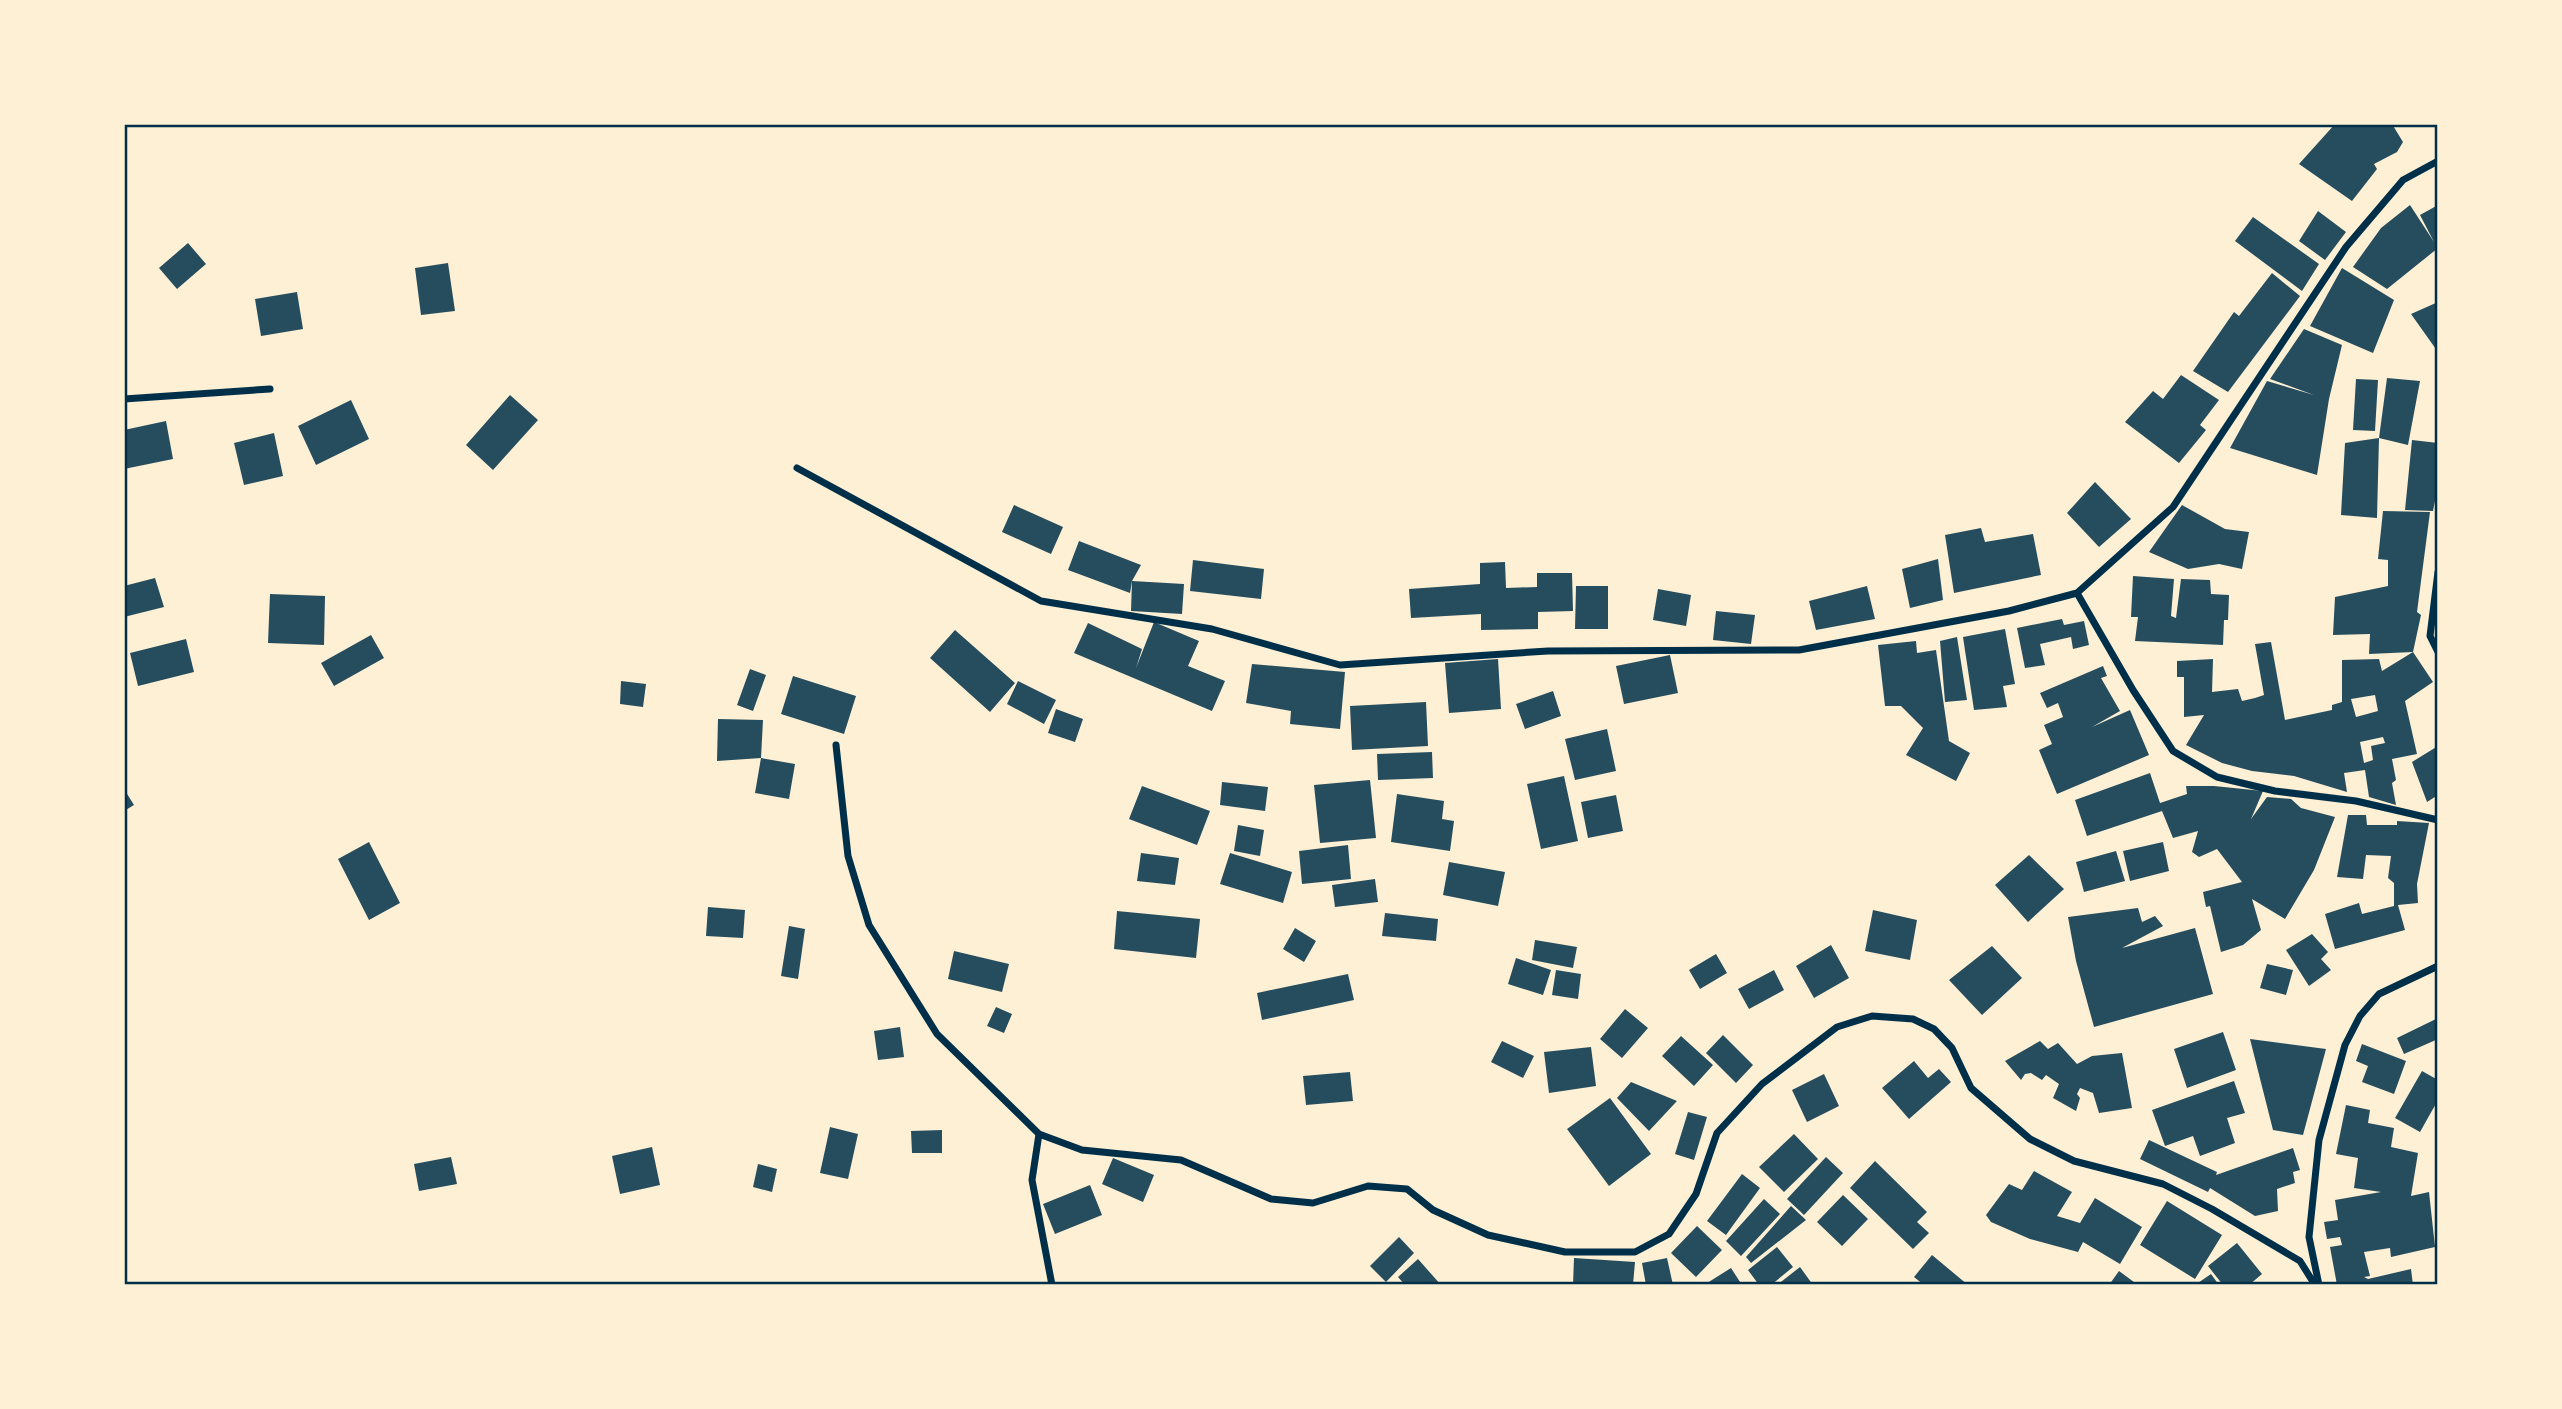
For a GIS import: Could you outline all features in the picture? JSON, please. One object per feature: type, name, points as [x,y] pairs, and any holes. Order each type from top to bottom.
[{"type":"street","points":[[797,468],[1041,601],[1212,629],[1340,665],[1548,651],[1799,650],[2009,611],[2077,593],[2173,507],[2346,247],[2403,180],[2438,161]]},
{"type":"street","points":[[124,399],[270,389]]},
{"type":"street","points":[[2438,572],[2430,635],[2438,652]]},
{"type":"street","points":[[2077,593],[2172,751],[2217,778],[2276,791],[2356,801],[2438,820]]},
{"type":"street","points":[[836,745],[848,856],[869,925],[937,1034],[1039,1134],[1082,1150],[1181,1160],[1271,1199],[1312,1203],[1368,1186],[1407,1189],[1433,1210],[1488,1235],[1565,1252],[1635,1252],[1669,1234],[1696,1194],[1717,1133],[1762,1083],[1837,1027],[1872,1016],[1913,1019],[1934,1030],[1952,1048],[1971,1088],[2030,1139],[2074,1161],[2163,1184],[2212,1209],[2300,1261],[2317,1285]]},
{"type":"street","points":[[2317,1285],[2309,1237],[2317,1153],[2345,1045],[2360,1016],[2379,993],[2438,966]]},
{"type":"street","points":[[1039,1134],[1032,1180],[1052,1285]]},
{"type":"building","points":[[2335,124],[2342,124],[2344,127],[2347,124],[2392,124],[2403,142],[2397,152],[2374,164],[2377,169],[2352,201],[2299,164]]},
{"type":"building","points":[[2410,205],[2434,242],[2420,215],[2438,205],[2438,248],[2387,289],[2353,267],[2381,228]]},
{"type":"building","points":[[2318,211],[2346,232],[2325,260],[2299,241]]},
{"type":"building","points":[[2253,217],[2319,264],[2302,291],[2235,241]]},
{"type":"building","points":[[188,243],[206,264],[177,289],[159,268]]},
{"type":"building","points":[[448,263],[455,311],[421,315],[415,268]]},
{"type":"building","points":[[2342,268],[2394,300],[2373,353],[2310,326]]},
{"type":"building","points":[[2272,273],[2300,296],[2228,392],[2193,371],[2234,312],[2239,316]]},
{"type":"building","points":[[297,292],[303,329],[261,336],[255,299]]},
{"type":"building","points":[[2438,302],[2438,352],[2411,314]]},
{"type":"building","points":[[2304,329],[2342,345],[2329,399],[2317,475],[2230,448],[2267,381],[2314,395],[2270,379]]},
{"type":"building","points":[[2181,375],[2219,400],[2200,425],[2206,430],[2179,463],[2125,422],[2153,391],[2163,399]]},
{"type":"building","points":[[2387,378],[2420,381],[2408,445],[2379,438]]},
{"type":"building","points":[[2356,379],[2378,380],[2375,431],[2353,430]]},
{"type":"building","points":[[510,395],[538,420],[493,470],[466,445]]},
{"type":"building","points":[[351,400],[369,439],[316,465],[298,426]]},
{"type":"building","points":[[166,421],[173,459],[124,469],[124,430]]},
{"type":"building","points":[[274,433],[283,476],[244,485],[234,443]]},
{"type":"building","points":[[2379,438],[2377,518],[2341,515],[2345,443]]},
{"type":"building","points":[[2412,440],[2438,443],[2438,486],[2433,511],[2405,510]]},
{"type":"building","points":[[2095,482],[2131,519],[2099,547],[2067,513]]},
{"type":"building","points":[[1014,505],[1063,527],[1051,554],[1002,532]]},
{"type":"building","points":[[2182,505],[2225,529],[2249,532],[2242,569],[2219,564],[2188,569],[2149,552]]},
{"type":"building","points":[[2383,511],[2430,512],[2417,612],[2421,615],[2413,652],[2369,654],[2370,634],[2333,635],[2335,597],[2388,586],[2388,560],[2378,559]]},
{"type":"building","points":[[1981,528],[1985,542],[2033,534],[2041,575],[1954,593],[1945,535]]},
{"type":"building","points":[[1079,541],[1141,565],[1132,581],[1130,593],[1068,570]]},
{"type":"building","points":[[1938,559],[1943,600],[1910,608],[1902,569]]},
{"type":"building","points":[[1193,560],[1264,569],[1261,599],[1190,591]]},
{"type":"building","points":[[1505,562],[1506,588],[1537,587],[1537,573],[1572,573],[1573,611],[1538,612],[1538,629],[1481,630],[1481,614],[1411,618],[1409,589],[1480,584],[1480,563]]},
{"type":"building","points":[[2133,576],[2174,579],[2171,616],[2176,618],[2181,579],[2210,580],[2211,594],[2229,595],[2223,645],[2135,641],[2138,617],[2131,617]]},
{"type":"building","points":[[155,578],[164,607],[124,617],[124,586]]},
{"type":"building","points":[[1132,581],[1184,584],[1182,614],[1131,611]]},
{"type":"building","points":[[1576,586],[1608,586],[1608,629],[1575,629]]},
{"type":"building","points":[[1867,586],[1875,619],[1816,630],[1809,601]]},
{"type":"building","points":[[1658,589],[1691,595],[1686,626],[1653,620]]},
{"type":"building","points":[[270,594],[325,596],[324,645],[268,643]]},
{"type":"building","points":[[1716,611],[1755,615],[1751,644],[1713,640]]},
{"type":"building","points":[[2062,619],[2064,625],[2084,621],[2089,645],[2073,649],[2071,637],[2040,644],[2045,665],[2025,668],[2017,628]]},
{"type":"building","points":[[1154,622],[1199,641],[1188,666],[1225,681],[1212,711],[1074,653],[1088,623],[1142,649],[1136,668]]},
{"type":"building","points":[[2005,629],[2015,684],[2003,686],[2007,707],[1974,710],[1963,637]]},
{"type":"building","points":[[955,630],[1015,683],[990,712],[930,658]]},
{"type":"building","points":[[371,635],[384,658],[334,686],[321,663]]},
{"type":"building","points":[[1957,637],[1967,700],[1945,702],[1940,641]]},
{"type":"building","points":[[186,639],[194,672],[138,686],[130,653]]},
{"type":"building","points":[[1916,641],[1917,653],[1936,650],[1949,741],[1970,753],[1956,781],[1906,755],[1923,728],[1901,706],[1885,706],[1878,645]]},
{"type":"building","points":[[2271,642],[2285,720],[2332,710],[2332,705],[2342,702],[2342,660],[2379,659],[2382,671],[2413,652],[2433,682],[2405,701],[2417,754],[2392,759],[2396,780],[2392,783],[2396,805],[2369,797],[2365,770],[2344,773],[2347,792],[2294,776],[2252,771],[2222,763],[2186,745],[2204,715],[2184,717],[2184,677],[2177,677],[2177,661],[2213,659],[2212,692],[2238,689],[2242,701],[2264,695],[2255,644]],"holes":[[[2375,695],[2378,711],[2356,717],[2351,699]],[[2383,737],[2385,743],[2371,746],[2373,760],[2364,763],[2360,742]]]},
{"type":"building","points":[[1670,655],[1678,693],[1624,704],[1616,666]]},
{"type":"building","points":[[1498,659],[1501,709],[1449,713],[1445,663]]},
{"type":"building","points":[[1252,664],[1345,672],[1340,729],[1290,724],[1291,711],[1246,703]]},
{"type":"building","points":[[2103,666],[2107,676],[2101,678],[2120,711],[2092,727],[2130,710],[2149,755],[2057,794],[2039,750],[2052,744],[2044,725],[2063,717],[2058,703],[2047,708],[2040,693]]},
{"type":"building","points":[[750,669],[766,675],[753,711],[737,705]]},
{"type":"building","points":[[793,676],[856,696],[844,734],[781,714]]},
{"type":"building","points":[[621,681],[646,684],[643,707],[620,704]]},
{"type":"building","points":[[1018,681],[1056,700],[1044,724],[1007,704]]},
{"type":"building","points":[[1553,691],[1561,716],[1525,729],[1516,704]]},
{"type":"building","points":[[1426,702],[1428,746],[1352,750],[1350,706]]},
{"type":"building","points":[[1056,709],[1083,719],[1075,742],[1048,733]]},
{"type":"building","points":[[718,719],[763,720],[761,758],[717,761]]},
{"type":"building","points":[[1607,729],[1616,771],[1575,780],[1565,739]]},
{"type":"building","points":[[2438,746],[2438,795],[2427,802],[2412,762]]},
{"type":"building","points":[[1432,752],[1433,778],[1378,780],[1377,754]]},
{"type":"building","points":[[761,758],[795,764],[789,799],[755,793]]},
{"type":"building","points":[[2150,773],[2160,803],[2187,794],[2186,786],[2214,786],[2263,791],[2251,819],[2267,797],[2291,799],[2301,808],[2335,817],[2314,870],[2285,919],[2252,899],[2261,930],[2243,945],[2221,952],[2210,906],[2206,907],[2203,892],[2242,882],[2217,849],[2199,857],[2192,852],[2198,831],[2173,838],[2162,811],[2087,836],[2075,800]]},
{"type":"building","points":[[1564,776],[1578,841],[1541,849],[1527,784]]},
{"type":"building","points":[[1370,780],[1376,838],[1320,843],[1314,785]]},
{"type":"building","points":[[1222,782],[1268,787],[1265,811],[1220,805]]},
{"type":"building","points":[[1142,786],[1210,811],[1197,845],[1129,819]]},
{"type":"building","points":[[124,789],[134,805],[124,811]]},
{"type":"building","points":[[1397,794],[1444,801],[1442,819],[1454,821],[1450,851],[1391,842]]},
{"type":"building","points":[[1616,795],[1623,831],[1588,838],[1581,802]]},
{"type":"building","points":[[2348,815],[2366,815],[2367,825],[2397,825],[2397,821],[2429,823],[2417,884],[2418,903],[2398,905],[2405,930],[2335,949],[2325,914],[2359,903],[2362,914],[2394,906],[2394,883],[2388,878],[2391,856],[2366,855],[2363,879],[2337,877]]},
{"type":"building","points":[[1238,825],[1264,830],[1260,856],[1234,851]]},
{"type":"building","points":[[369,842],[400,903],[369,920],[338,859]]},
{"type":"building","points":[[2163,842],[2169,871],[2130,881],[2123,851]]},
{"type":"building","points":[[1348,845],[1351,879],[1302,884],[1299,851]]},
{"type":"building","points":[[2116,851],[2125,881],[2084,892],[2076,862]]},
{"type":"building","points":[[1141,853],[1179,858],[1175,885],[1137,881]]},
{"type":"building","points":[[1230,853],[1292,872],[1283,903],[1220,884]]},
{"type":"building","points":[[2029,855],[2064,889],[2028,922],[1995,885]]},
{"type":"building","points":[[1449,862],[1505,872],[1498,906],[1443,895]]},
{"type":"building","points":[[1375,879],[1378,902],[1335,907],[1332,885]]},
{"type":"building","points":[[708,907],[745,910],[743,938],[706,936]]},
{"type":"building","points":[[2138,908],[2142,922],[2155,916],[2163,926],[2122,948],[2195,928],[2213,994],[2094,1027],[2076,961],[2068,917]]},
{"type":"building","points":[[1873,910],[1917,920],[1910,960],[1865,951]]},
{"type":"building","points":[[1117,911],[1200,919],[1196,958],[1114,949]]},
{"type":"building","points":[[1385,913],[1438,919],[1436,941],[1382,936]]},
{"type":"building","points":[[789,926],[805,929],[798,979],[781,976]]},
{"type":"building","points":[[1295,928],[1316,941],[1304,962],[1283,949]]},
{"type":"building","points":[[2312,934],[2328,952],[2321,959],[2331,970],[2309,986],[2286,950]]},
{"type":"building","points":[[1535,940],[1577,947],[1573,968],[1532,960]]},
{"type":"building","points":[[1831,945],[1849,978],[1814,998],[1796,966]]},
{"type":"building","points":[[1992,946],[2022,978],[1982,1015],[1949,980]]},
{"type":"building","points":[[954,951],[1009,964],[1002,992],[948,979]]},
{"type":"building","points":[[1716,954],[1727,973],[1700,989],[1689,970]]},
{"type":"building","points":[[1516,958],[1551,970],[1543,995],[1508,984]]},
{"type":"building","points":[[2267,964],[2293,970],[2286,995],[2260,988]]},
{"type":"building","points":[[1556,970],[1581,974],[1578,999],[1552,995]]},
{"type":"building","points":[[1774,970],[1784,990],[1749,1009],[1738,989]]},
{"type":"building","points":[[1348,974],[1354,1000],[1262,1020],[1257,993]]},
{"type":"building","points":[[996,1007],[1012,1014],[1004,1033],[987,1026]]},
{"type":"building","points":[[1625,1009],[1648,1028],[1622,1058],[1600,1039]]},
{"type":"building","points":[[2438,1018],[2438,1039],[2404,1054],[2397,1038]]},
{"type":"building","points":[[900,1027],[904,1057],[878,1060],[874,1031]]},
{"type":"building","points":[[2223,1032],[2236,1070],[2187,1088],[2174,1049]]},
{"type":"building","points":[[1723,1035],[1753,1065],[1736,1083],[1706,1053]]},
{"type":"building","points":[[1681,1036],[1713,1065],[1694,1086],[1662,1056]]},
{"type":"building","points":[[2250,1039],[2326,1049],[2303,1135],[2273,1130]]},
{"type":"building","points":[[1502,1041],[1534,1056],[1523,1078],[1491,1062]]},
{"type":"building","points":[[2040,1041],[2048,1049],[2058,1043],[2077,1064],[2092,1056],[2122,1053],[2132,1108],[2099,1113],[2093,1093],[2080,1088],[2076,1111],[2053,1098],[2059,1084],[2046,1075],[2042,1080],[2031,1073],[2025,1074],[2021,1080],[2005,1061]]},
{"type":"building","points":[[2362,1044],[2406,1061],[2394,1094],[2362,1082],[2368,1066],[2356,1061]]},
{"type":"building","points":[[1591,1047],[1596,1086],[1549,1093],[1544,1052]]},
{"type":"building","points":[[1914,1061],[1928,1078],[1939,1069],[1951,1082],[1909,1119],[1882,1088]]},
{"type":"building","points":[[2422,1071],[2438,1080],[2438,1100],[2420,1132],[2395,1118]]},
{"type":"building","points":[[1350,1072],[1353,1101],[1306,1105],[1303,1076]]},
{"type":"building","points":[[1824,1074],[1839,1106],[1807,1122],[1792,1090]]},
{"type":"building","points":[[2234,1081],[2245,1113],[2227,1118],[2235,1143],[2200,1156],[2193,1136],[2165,1146],[2152,1110]]},
{"type":"building","points":[[1631,1082],[1677,1101],[1649,1131],[1617,1098]]},
{"type":"building","points":[[1610,1098],[1651,1154],[1609,1186],[1567,1129]]},
{"type":"building","points":[[2346,1105],[2370,1110],[2368,1123],[2394,1128],[2391,1147],[2418,1153],[2411,1196],[2429,1192],[2435,1247],[2391,1257],[2390,1248],[2364,1252],[2370,1276],[2364,1277],[2368,1279],[2411,1269],[2413,1285],[2337,1285],[2330,1247],[2342,1245],[2340,1237],[2327,1239],[2324,1222],[2338,1220],[2335,1200],[2381,1192],[2354,1188],[2358,1158],[2336,1154]]},
{"type":"building","points":[[1688,1112],[1707,1117],[1694,1160],[1675,1154]]},
{"type":"building","points":[[830,1127],[858,1134],[848,1179],[820,1173]]},
{"type":"building","points":[[942,1130],[942,1153],[912,1153],[911,1131]]},
{"type":"building","points":[[1794,1134],[1818,1159],[1784,1192],[1759,1167]]},
{"type":"building","points":[[2149,1140],[2217,1172],[2216,1175],[2293,1148],[2300,1170],[2293,1172],[2295,1183],[2277,1189],[2278,1211],[2255,1216],[2210,1188],[2208,1192],[2140,1159]]},
{"type":"building","points":[[652,1147],[660,1185],[620,1194],[612,1156]]},
{"type":"building","points":[[451,1157],[457,1184],[419,1191],[414,1164]]},
{"type":"building","points":[[1826,1157],[1843,1173],[1804,1215],[1787,1199]]},
{"type":"building","points":[[1113,1158],[1154,1175],[1143,1202],[1102,1184]]},
{"type":"building","points":[[1875,1161],[1927,1212],[1917,1222],[1929,1233],[1913,1249],[1850,1188]]},
{"type":"building","points":[[758,1164],[777,1169],[772,1192],[753,1187]]},
{"type":"building","points":[[2034,1171],[2072,1192],[2057,1216],[2080,1223],[2095,1198],[2142,1227],[2120,1264],[2083,1242],[2078,1252],[2030,1239],[1991,1222],[1986,1215],[2009,1184],[2022,1190]]},
{"type":"building","points":[[1742,1174],[1760,1188],[1726,1235],[1707,1221]]},
{"type":"building","points":[[1090,1185],[1102,1215],[1055,1234],[1043,1204]]},
{"type":"building","points":[[1843,1195],[1868,1219],[1842,1246],[1817,1222]]},
{"type":"building","points":[[1764,1199],[1780,1214],[1741,1256],[1726,1241]]},
{"type":"building","points":[[2167,1201],[2222,1235],[2195,1279],[2140,1245]]},
{"type":"building","points":[[1791,1206],[1806,1220],[1751,1263],[1746,1257]]},
{"type":"building","points":[[1697,1226],[1722,1250],[1696,1277],[1671,1253]]},
{"type":"building","points":[[1399,1237],[1414,1253],[1386,1282],[1370,1266]]},
{"type":"building","points":[[2237,1243],[2262,1274],[2249,1285],[2223,1285],[2208,1266]]},
{"type":"building","points":[[1777,1247],[1793,1267],[1771,1285],[1759,1285],[1748,1270]]},
{"type":"building","points":[[1932,1255],[1968,1285],[1924,1285],[1914,1277]]},
{"type":"building","points":[[1574,1258],[1635,1262],[1633,1285],[1573,1285]]},
{"type":"building","points":[[1667,1258],[1673,1285],[1646,1285],[1642,1263]]},
{"type":"building","points":[[1418,1259],[1441,1285],[1405,1285],[1398,1277]]},
{"type":"building","points":[[1800,1267],[1813,1285],[1777,1285]]},
{"type":"building","points":[[1731,1268],[1742,1285],[1704,1285]]},
{"type":"building","points":[[2119,1271],[2138,1285],[2109,1285]]},
{"type":"building","points":[[2211,1274],[2219,1285],[2195,1285]]}]
